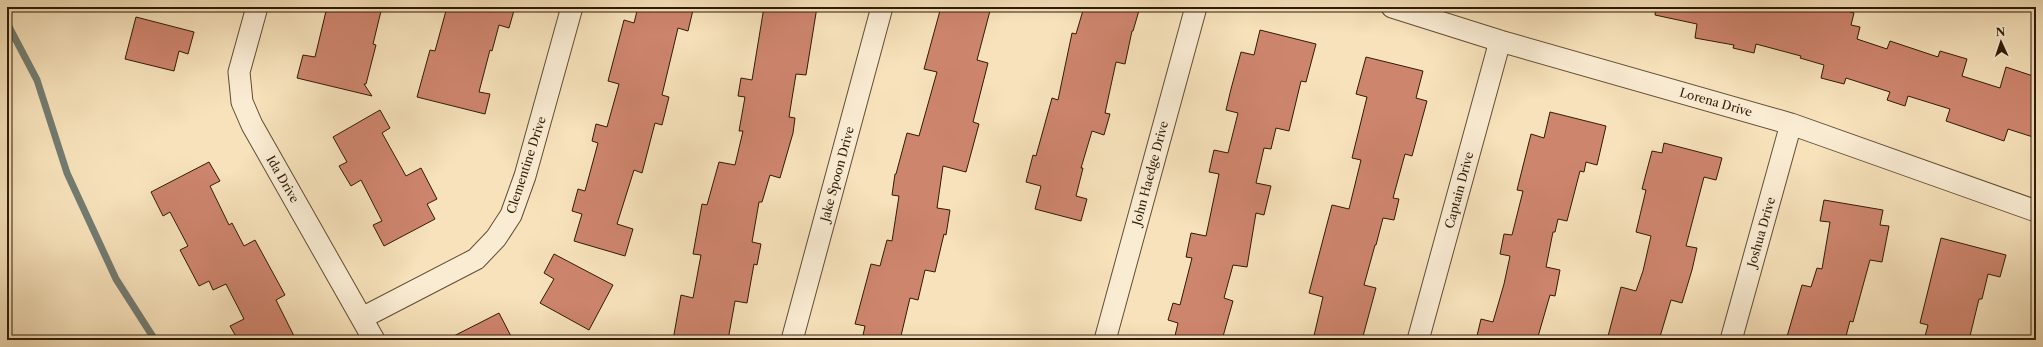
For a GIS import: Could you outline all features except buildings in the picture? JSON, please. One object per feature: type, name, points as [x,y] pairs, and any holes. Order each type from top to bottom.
[{"type":"street","name":"Ida Drive","points":[[257,7],[239,72],[242,102],[252,125],[374,340]]},
{"type":"street","name":"Clementine Drive","points":[[362,318],[476,259],[496,238],[511,215],[525,176],[572,7]]},
{"type":"street","name":"Jake Spoon Drive","points":[[792,340],[882,7]]},
{"type":"street","name":"John Haedge Drive","points":[[1105,340],[1196,7]]},
{"type":"street","name":"Lorena Drive","points":[[1392,7],[1500,41],[1791,124],[2036,211]]},
{"type":"street","name":"Captain Drive","points":[[1418,340],[1500,41]]},
{"type":"street","name":"Joshua Drive","points":[[1730,340],[1791,124]]},
{"type":"waterway","points":[[7,23],[37,80],[67,173],[116,279],[155,340]]}]
